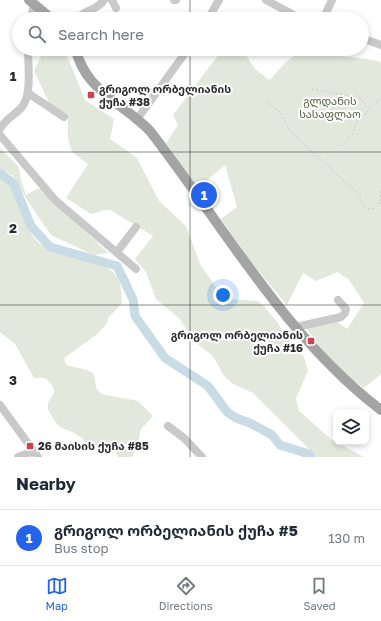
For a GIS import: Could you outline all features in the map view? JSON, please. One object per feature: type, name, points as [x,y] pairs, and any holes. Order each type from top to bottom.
[{"type":"main road","points":[[32,2],[44,12]]},
{"type":"main road","points":[[78,56],[90,79],[102,92],[138,118],[166,152],[280,308],[296,327],[346,379],[381,410]]},
{"type":"street","points":[[85,12],[98,7],[104,0]]},
{"type":"street","points":[[112,0],[116,8]]},
{"type":"street","points":[[212,12],[219,0]]},
{"type":"street","points":[[266,0],[286,12]]},
{"type":"street","points":[[326,12],[332,0]]},
{"type":"street","points":[[31,12],[32,2]]},
{"type":"street","points":[[369,41],[381,45]]},
{"type":"street","points":[[0,129],[3,124],[22,107],[28,93],[28,56]]},
{"type":"street","points":[[138,118],[183,56]]},
{"type":"street","points":[[28,93],[64,117]]},
{"type":"street","points":[[0,135],[55,200],[136,269]]},
{"type":"street","points":[[117,252],[136,228]]},
{"type":"street","points":[[296,327],[341,317],[346,313],[346,309],[338,300]]},
{"type":"street","points":[[0,405],[36,454],[18,457]]},
{"type":"street","points":[[168,426],[184,438],[202,457]]},
{"type":"path","points":[[312,89],[360,98],[370,108]]},
{"type":"path","points":[[341,146],[354,132],[356,123],[381,98]]},
{"type":"path","points":[[265,101],[281,113],[289,130],[358,194],[366,209],[373,209],[380,202]]},
{"type":"path","points":[[381,191],[381,204]]},
{"type":"green space","points":[[41,56],[66,56],[85,100],[114,119],[110,139],[137,158],[159,201],[186,226],[200,264],[217,289],[228,299],[257,301],[263,305],[278,323],[284,335],[304,357],[308,371],[296,398],[299,411],[333,441],[333,445],[341,445],[364,457],[317,457],[253,393],[233,384],[224,376],[213,356],[195,342],[179,318],[156,299],[146,272],[135,259],[153,236],[110,210],[91,214],[66,198],[88,164],[72,152],[68,138],[68,116],[49,103],[34,71]]},
{"type":"green space","name":"გლდანის სასაფლაო","points":[[218,56],[247,56],[255,69],[269,80],[294,56],[336,56],[381,62],[381,374],[364,388],[347,375],[332,360],[305,326],[335,320],[347,329],[364,303],[349,280],[338,272],[316,281],[303,273],[287,305],[250,261],[221,219],[237,207],[225,165],[198,188],[166,143],[178,125],[173,115]]},
{"type":"green space","points":[[0,148],[19,167],[21,180],[26,195],[37,189],[42,189],[108,253],[93,255],[51,235],[13,176],[0,168]]},
{"type":"green space","points":[[0,176],[12,190],[27,227],[37,241],[43,246],[52,250],[96,262],[106,267],[114,273],[120,283],[122,303],[108,318],[106,325],[96,335],[64,358],[66,365],[87,370],[94,374],[96,388],[101,394],[138,401],[153,416],[141,429],[137,448],[132,457],[118,457],[115,450],[104,445],[89,448],[80,437],[57,424],[48,408],[48,403],[54,393],[54,389],[51,384],[45,378],[34,378],[15,344],[0,332]]},
{"type":"waterway","points":[[0,173],[14,184],[31,226],[50,247],[117,266],[133,299],[135,316],[165,358],[208,386],[227,412],[236,418],[250,423],[272,435],[280,445],[309,454],[311,457]]},
{"type":"place","name":"გრიგოლ ორბელიანის ქუჩა #38","points":[[91,95]]},
{"type":"place","name":"გრიგოლ ორბელიანის ქუჩა #5","points":[[204,195]]},
{"type":"place","name":"გრიგოლ ორბელიანის ქუჩა #16","points":[[311,341]]},
{"type":"place","name":"26 მაისის ქუჩა #85","points":[[30,446]]}]
